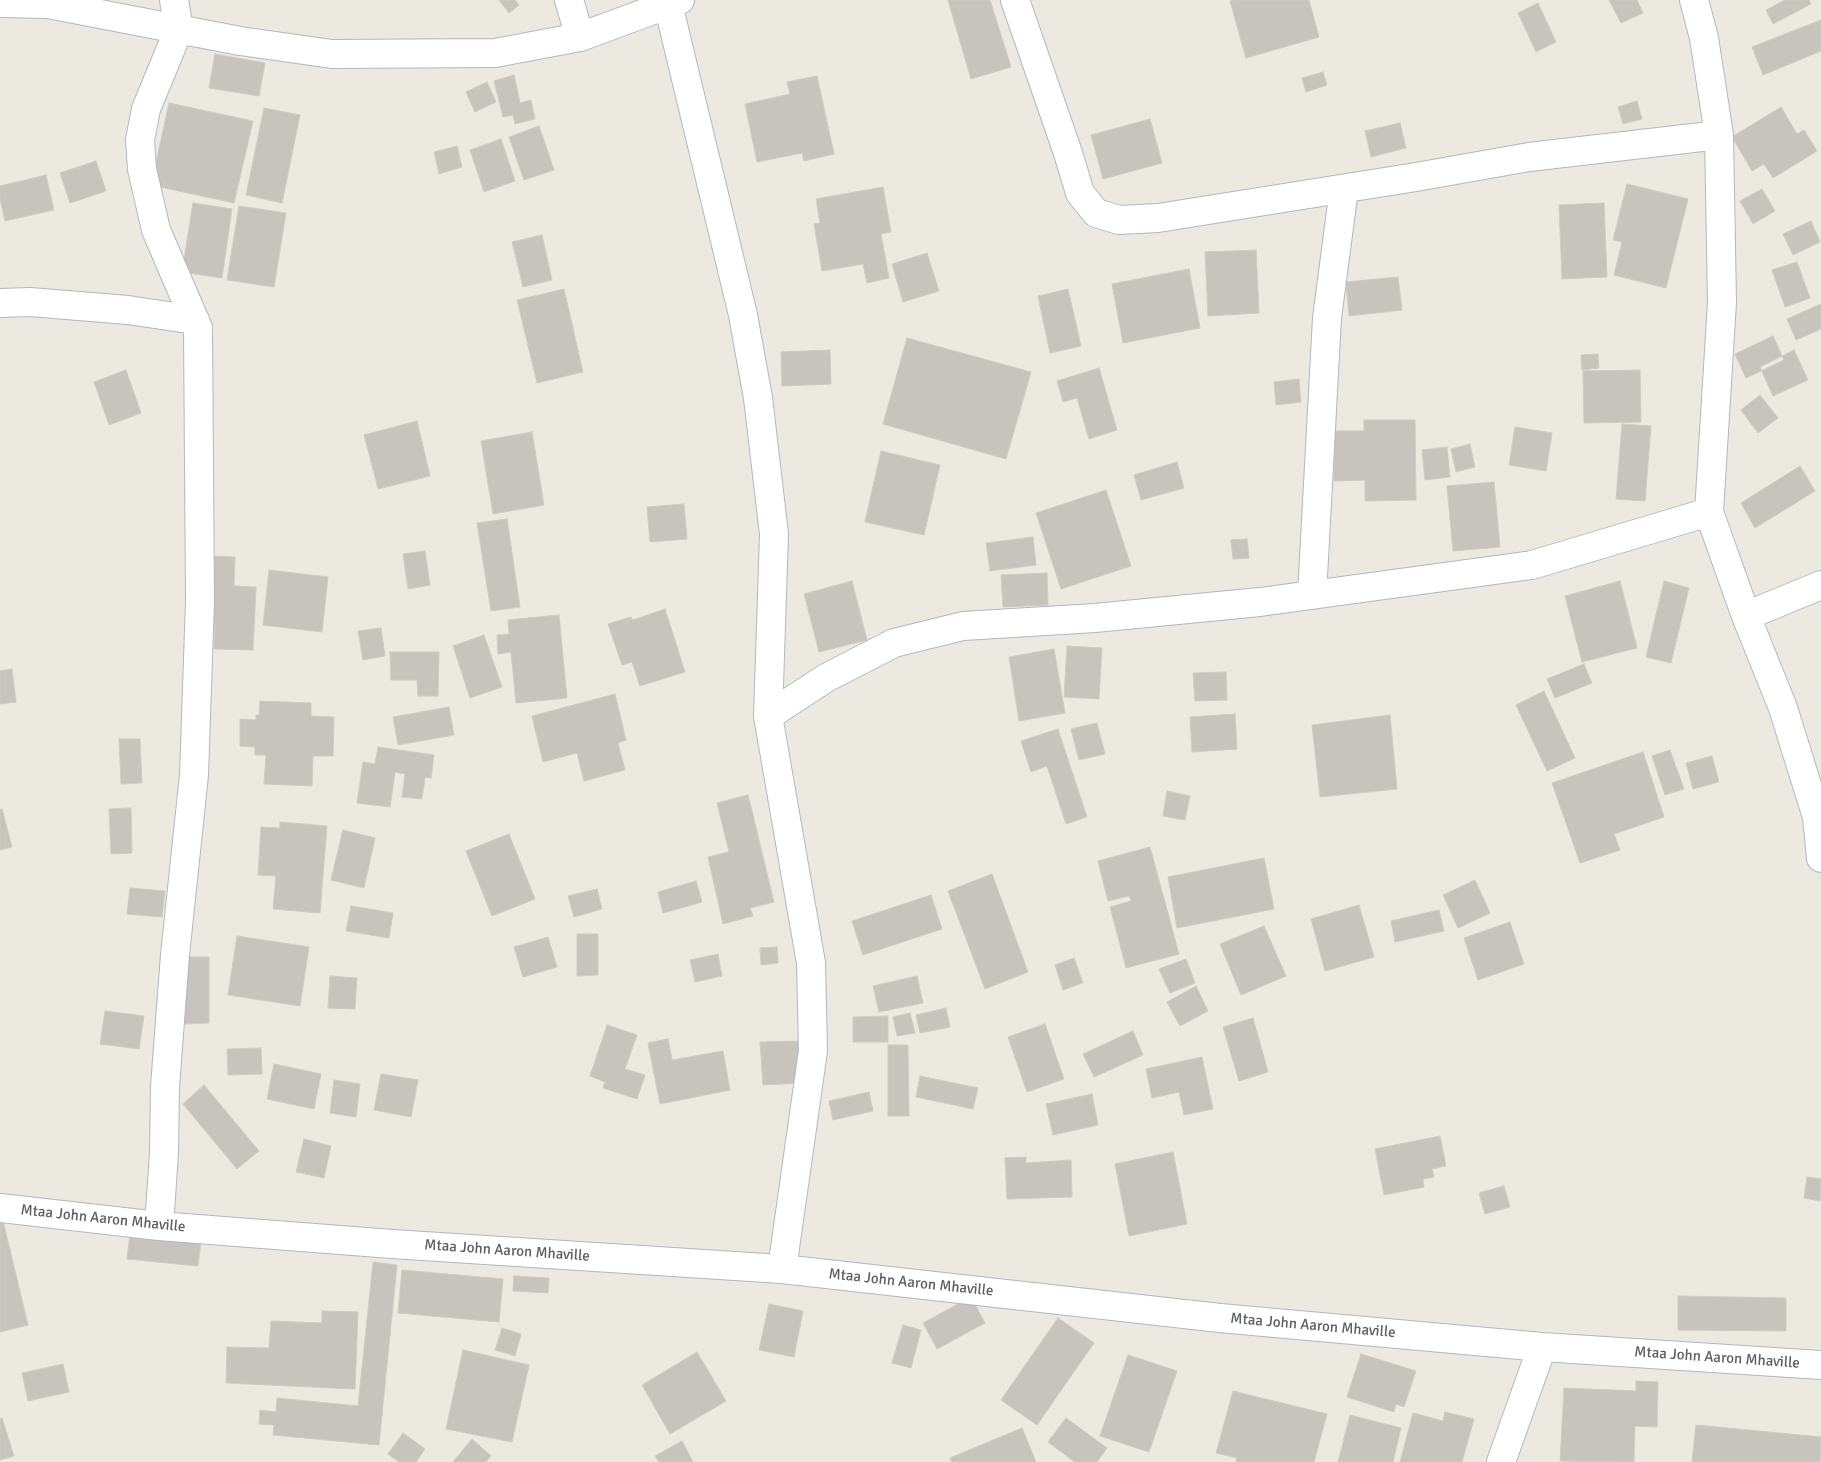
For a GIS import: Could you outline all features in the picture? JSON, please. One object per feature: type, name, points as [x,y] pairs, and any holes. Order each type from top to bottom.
[{"type":"street","points":[[159,1226],[164,1153],[165,1087],[194,775],[200,601],[198,328],[156,230],[142,168],[140,150],[146,110],[179,29],[174,0]]},
{"type":"street","points":[[569,0],[580,37]]},
{"type":"street","points":[[1015,0],[1080,193],[1096,214],[1119,220],[1158,218],[1344,189],[1529,157],[1719,135]]},
{"type":"street","points":[[1694,0],[1704,38],[1719,135],[1722,302],[1710,512],[1746,616],[1783,708],[1817,817],[1821,858]]},
{"type":"street","points":[[0,3],[48,4],[240,42],[332,54],[495,53],[580,37],[674,2],[743,316],[758,398],[774,534],[768,716],[812,963],[813,1051],[782,1269]]},
{"type":"street","points":[[1312,595],[1328,318],[1344,189]]},
{"type":"street","points":[[0,303],[30,302],[128,310],[195,320]]},
{"type":"street","points":[[768,716],[826,678],[894,643],[963,626],[1095,618],[1312,595],[1532,565],[1710,512]]},
{"type":"street","points":[[1746,616],[1821,585]]},
{"type":"street","name":"Mtaa John Aaron Mhaville","points":[[0,1208],[159,1226],[392,1244],[782,1269],[1220,1318],[1542,1347],[1821,1365]]},
{"type":"street","points":[[1501,1462],[1542,1347]]},
{"type":"building","points":[[499,0],[515,0],[519,5],[509,13]]},
{"type":"building","points":[[948,0],[990,0],[1011,67],[971,79]]},
{"type":"building","points":[[1309,0],[1319,37],[1246,58],[1230,1]]},
{"type":"building","points":[[1609,0],[1637,0],[1643,13],[1621,23]]},
{"type":"building","points":[[1785,0],[1809,0],[1811,4],[1773,24],[1766,10]]},
{"type":"building","points":[[1538,3],[1556,42],[1536,52],[1518,13]]},
{"type":"building","points":[[1821,20],[1821,51],[1763,75],[1752,47]]},
{"type":"building","points":[[215,54],[265,63],[259,96],[209,88]]},
{"type":"building","points":[[1323,72],[1327,85],[1306,92],[1302,78]]},
{"type":"building","points":[[514,75],[520,103],[531,100],[535,119],[515,124],[513,115],[503,117],[494,81]]},
{"type":"building","points":[[817,76],[834,154],[804,161],[802,153],[757,162],[745,104],[790,94],[787,82]]},
{"type":"building","points":[[487,82],[496,102],[475,112],[466,92]]},
{"type":"building","points":[[1637,101],[1642,119],[1623,124],[1618,107]]},
{"type":"building","points":[[169,103],[253,121],[234,203],[151,185]]},
{"type":"building","points":[[1781,107],[1797,134],[1804,130],[1817,151],[1773,178],[1764,164],[1752,171],[1732,137]]},
{"type":"building","points":[[264,108],[300,115],[282,203],[246,195]]},
{"type":"building","points":[[1150,119],[1162,163],[1103,179],[1091,135]]},
{"type":"building","points":[[1400,123],[1406,148],[1371,157],[1365,131]]},
{"type":"building","points":[[539,126],[554,170],[524,180],[509,137]]},
{"type":"building","points":[[501,139],[515,181],[484,192],[470,150]]},
{"type":"building","points":[[457,146],[462,167],[439,174],[434,152]]},
{"type":"building","points":[[96,161],[106,191],[70,203],[60,173]]},
{"type":"building","points":[[46,175],[54,210],[5,221],[0,199],[0,186]]},
{"type":"building","points":[[1627,184],[1688,199],[1666,288],[1614,275],[1622,242],[1613,240]]},
{"type":"building","points":[[883,187],[891,232],[881,234],[889,278],[867,283],[863,264],[822,271],[814,224],[820,223],[816,199]]},
{"type":"building","points":[[1762,189],[1775,211],[1753,224],[1740,201]]},
{"type":"building","points":[[193,203],[232,209],[222,278],[182,272]]},
{"type":"building","points":[[1604,203],[1607,277],[1562,279],[1559,205]]},
{"type":"building","points":[[239,206],[286,213],[274,287],[227,280]]},
{"type":"building","points":[[1811,221],[1820,242],[1793,255],[1783,234]]},
{"type":"building","points":[[542,235],[552,280],[523,287],[512,242]]},
{"type":"building","points":[[1256,250],[1259,313],[1208,316],[1205,252]]},
{"type":"building","points":[[927,253],[939,291],[903,302],[892,264]]},
{"type":"building","points":[[1797,262],[1810,298],[1785,307],[1772,270]]},
{"type":"building","points":[[1189,269],[1200,328],[1123,343],[1112,284]]},
{"type":"building","points":[[1398,277],[1402,310],[1349,316],[1346,282]]},
{"type":"building","points":[[564,289],[583,372],[537,383],[517,300]]},
{"type":"building","points":[[1068,289],[1081,346],[1050,353],[1038,296]]},
{"type":"building","points":[[1821,304],[1821,329],[1796,340],[1787,319]]},
{"type":"building","points":[[1773,336],[1784,360],[1746,378],[1735,354]]},
{"type":"building","points":[[907,338],[1031,372],[1006,459],[883,424]]},
{"type":"building","points":[[830,350],[831,384],[782,386],[781,352]]},
{"type":"building","points":[[1794,350],[1808,380],[1773,396],[1760,367]]},
{"type":"building","points":[[1598,354],[1599,368],[1582,370],[1581,355]]},
{"type":"building","points":[[1099,368],[1117,430],[1089,439],[1077,398],[1063,402],[1057,381]]},
{"type":"building","points":[[126,370],[141,413],[109,425],[94,382]]},
{"type":"building","points":[[1640,370],[1641,422],[1584,423],[1583,371]]},
{"type":"building","points":[[1299,379],[1301,402],[1276,405],[1274,382]]},
{"type":"building","points":[[1760,395],[1778,418],[1758,433],[1741,410]]},
{"type":"building","points":[[1364,420],[1415,420],[1416,500],[1365,501],[1365,480],[1334,481],[1334,431],[1364,431]]},
{"type":"building","points":[[417,421],[430,476],[378,489],[364,435]]},
{"type":"building","points":[[1622,424],[1651,426],[1645,501],[1616,499]]},
{"type":"building","points":[[1515,427],[1552,433],[1546,471],[1509,465]]},
{"type":"building","points":[[532,432],[544,505],[493,514],[481,441]]},
{"type":"building","points":[[1470,444],[1475,467],[1456,472],[1451,449]]},
{"type":"building","points":[[1447,447],[1450,477],[1425,480],[1422,450]]},
{"type":"building","points":[[881,451],[940,465],[924,535],[865,522]]},
{"type":"building","points":[[1177,462],[1184,488],[1141,500],[1134,475]]},
{"type":"building","points":[[1800,466],[1815,491],[1755,528],[1741,503]]},
{"type":"building","points":[[1494,482],[1500,547],[1453,551],[1447,486]]},
{"type":"building","points":[[1106,490],[1131,566],[1061,589],[1036,513]]},
{"type":"building","points":[[684,504],[687,539],[650,542],[647,507]]},
{"type":"building","points":[[507,519],[520,607],[491,611],[477,523]]},
{"type":"building","points":[[1033,537],[1036,565],[990,571],[986,543]]},
{"type":"building","points":[[1247,539],[1249,558],[1233,559],[1231,540]]},
{"type":"building","points":[[425,551],[430,585],[408,589],[403,554]]},
{"type":"building","points":[[207,556],[235,557],[234,586],[256,587],[253,650],[214,649],[215,625],[204,625]]},
{"type":"building","points":[[269,570],[328,577],[322,632],[263,625]]},
{"type":"building","points":[[1047,573],[1048,605],[1003,607],[1001,575]]},
{"type":"building","points":[[852,581],[867,640],[819,652],[804,594]]},
{"type":"building","points":[[1620,581],[1637,648],[1582,662],[1565,596]]},
{"type":"building","points":[[1664,581],[1689,588],[1671,663],[1646,657]]},
{"type":"building","points":[[665,609],[685,672],[640,686],[632,662],[622,665],[608,624],[631,617],[633,620]]},
{"type":"building","points":[[559,615],[567,698],[516,703],[511,652],[498,654],[497,635],[509,634],[508,620]]},
{"type":"building","points":[[381,628],[385,656],[363,660],[358,631]]},
{"type":"building","points":[[484,635],[502,687],[470,698],[453,646]]},
{"type":"building","points":[[1067,646],[1102,648],[1099,699],[1064,697]]},
{"type":"building","points":[[1054,649],[1065,713],[1019,721],[1009,657]]},
{"type":"building","points":[[390,652],[439,652],[438,696],[418,696],[417,680],[391,680]]},
{"type":"building","points":[[1584,664],[1592,683],[1555,698],[1547,679]]},
{"type":"building","points":[[12,669],[16,702],[0,704],[0,671]]},
{"type":"building","points":[[1226,672],[1227,700],[1195,701],[1193,673]]},
{"type":"building","points":[[1544,691],[1575,758],[1547,771],[1516,705]]},
{"type":"building","points":[[615,694],[626,740],[618,743],[625,770],[584,781],[577,753],[543,762],[532,716]]},
{"type":"building","points":[[260,701],[311,703],[311,716],[334,717],[333,756],[313,756],[312,786],[264,784],[266,755],[255,755],[255,747],[240,746],[240,719],[256,720],[256,715],[259,715]]},
{"type":"building","points":[[449,707],[454,735],[398,745],[393,717]]},
{"type":"building","points":[[1235,714],[1237,749],[1192,752],[1190,717]]},
{"type":"building","points":[[1390,715],[1397,789],[1320,797],[1312,725]]},
{"type":"building","points":[[1097,723],[1105,754],[1079,760],[1071,729]]},
{"type":"building","points":[[1058,729],[1087,817],[1066,824],[1047,766],[1031,772],[1021,741]]},
{"type":"building","points":[[119,739],[140,739],[142,783],[121,784]]},
{"type":"building","points":[[378,747],[434,755],[431,778],[425,777],[422,799],[402,797],[405,774],[395,772],[390,807],[357,803],[363,762],[375,764]]},
{"type":"building","points":[[1670,750],[1684,789],[1665,795],[1652,756]]},
{"type":"building","points":[[1643,752],[1664,817],[1614,834],[1620,850],[1580,863],[1552,783]]},
{"type":"building","points":[[1712,756],[1719,782],[1693,789],[1686,763]]},
{"type":"building","points":[[1167,791],[1190,796],[1185,820],[1163,816]]},
{"type":"building","points":[[748,795],[774,902],[750,908],[753,916],[723,924],[708,857],[729,852],[717,803]]},
{"type":"building","points":[[131,808],[132,853],[111,854],[109,809]]},
{"type":"building","points":[[2,809],[12,847],[0,850],[0,810]]},
{"type":"building","points":[[280,822],[327,826],[320,913],[273,909],[276,876],[258,875],[261,827],[280,828]]},
{"type":"building","points":[[343,830],[375,838],[364,888],[331,880]]},
{"type":"building","points":[[509,834],[535,899],[492,916],[466,851]]},
{"type":"building","points":[[1150,847],[1179,954],[1126,968],[1110,907],[1131,901],[1129,896],[1108,901],[1098,861]]},
{"type":"building","points":[[1264,858],[1274,909],[1177,928],[1168,877]]},
{"type":"building","points":[[992,874],[1028,972],[985,989],[948,891]]},
{"type":"building","points":[[1475,880],[1490,913],[1458,928],[1443,895]]},
{"type":"building","points":[[696,881],[702,902],[663,913],[658,892]]},
{"type":"building","points":[[130,888],[165,891],[162,917],[127,914]]},
{"type":"building","points":[[597,889],[602,909],[574,917],[568,896]]},
{"type":"building","points":[[931,895],[942,929],[863,955],[852,921]]},
{"type":"building","points":[[1359,905],[1374,957],[1325,971],[1311,919]]},
{"type":"building","points":[[351,906],[393,913],[389,938],[346,931]]},
{"type":"building","points":[[1439,910],[1444,931],[1395,942],[1391,921]]},
{"type":"building","points":[[1510,922],[1524,964],[1478,980],[1464,938]]},
{"type":"building","points":[[1264,926],[1286,976],[1241,995],[1220,944]]},
{"type":"building","points":[[577,934],[598,934],[598,975],[577,976]]},
{"type":"building","points":[[237,936],[309,947],[300,1006],[228,995]]},
{"type":"building","points":[[548,937],[557,967],[523,977],[514,947]]},
{"type":"building","points":[[777,947],[778,963],[761,965],[760,948]]},
{"type":"building","points":[[718,954],[722,976],[695,982],[690,960]]},
{"type":"building","points":[[184,957],[209,957],[209,1023],[184,1024]]},
{"type":"building","points":[[1074,958],[1083,983],[1063,990],[1055,965]]},
{"type":"building","points":[[1186,959],[1195,983],[1170,993],[1159,969]]},
{"type":"building","points":[[330,976],[357,978],[355,1009],[328,1008]]},
{"type":"building","points":[[917,976],[923,1003],[879,1012],[873,986]]},
{"type":"building","points":[[1196,986],[1208,1011],[1180,1026],[1167,1002]]},
{"type":"building","points":[[946,1008],[950,1027],[920,1033],[916,1015]]},
{"type":"building","points":[[105,1011],[144,1016],[139,1049],[100,1044]]},
{"type":"building","points":[[910,1013],[915,1033],[897,1036],[893,1017]]},
{"type":"building","points":[[888,1016],[888,1042],[853,1042],[853,1017]]},
{"type":"building","points":[[1253,1018],[1268,1072],[1239,1081],[1223,1027]]},
{"type":"building","points":[[1045,1024],[1064,1079],[1027,1092],[1008,1037]]},
{"type":"building","points":[[607,1025],[637,1035],[625,1069],[645,1075],[637,1099],[603,1088],[605,1082],[590,1076]]},
{"type":"building","points":[[1133,1031],[1143,1055],[1094,1077],[1083,1054]]},
{"type":"building","points":[[668,1039],[672,1060],[723,1051],[730,1090],[660,1104],[648,1043]]},
{"type":"building","points":[[799,1041],[801,1083],[763,1085],[760,1042]]},
{"type":"building","points":[[888,1045],[908,1045],[909,1116],[888,1116]]},
{"type":"building","points":[[261,1048],[262,1074],[228,1075],[227,1049]]},
{"type":"building","points":[[1202,1057],[1213,1109],[1184,1115],[1179,1092],[1152,1098],[1146,1069]]},
{"type":"building","points":[[274,1064],[321,1074],[314,1109],[267,1099]]},
{"type":"building","points":[[381,1074],[418,1080],[411,1117],[374,1110]]},
{"type":"building","points":[[920,1076],[978,1088],[973,1109],[916,1097]]},
{"type":"building","points":[[334,1080],[360,1084],[356,1117],[330,1113]]},
{"type":"building","points":[[204,1085],[259,1151],[237,1169],[183,1104]]},
{"type":"building","points":[[869,1092],[873,1111],[833,1120],[829,1101]]},
{"type":"building","points":[[1092,1094],[1098,1125],[1053,1135],[1046,1104]]},
{"type":"building","points":[[1440,1136],[1446,1166],[1432,1169],[1434,1177],[1423,1179],[1424,1187],[1384,1195],[1375,1149]]},
{"type":"building","points":[[304,1139],[331,1146],[324,1178],[296,1172]]},
{"type":"building","points":[[1173,1152],[1187,1224],[1129,1236],[1115,1164]]},
{"type":"building","points":[[1026,1157],[1026,1163],[1071,1160],[1072,1197],[1007,1199],[1005,1158]]},
{"type":"building","points":[[1807,1177],[1821,1179],[1820,1201],[1804,1198]]},
{"type":"building","points":[[1504,1186],[1510,1207],[1485,1214],[1479,1193]]},
{"type":"building","points":[[0,1221],[3,1221],[28,1325],[0,1332]]},
{"type":"building","points":[[131,1226],[202,1233],[198,1266],[127,1259]]},
{"type":"building","points":[[373,1262],[397,1265],[379,1445],[273,1435],[274,1425],[259,1424],[260,1410],[276,1412],[277,1398],[358,1406]]},
{"type":"building","points":[[402,1270],[503,1279],[499,1322],[398,1313]]},
{"type":"building","points":[[514,1276],[549,1278],[548,1293],[513,1291]]},
{"type":"building","points":[[1678,1296],[1786,1298],[1786,1331],[1678,1330]]},
{"type":"building","points":[[971,1297],[985,1323],[937,1349],[923,1323]]},
{"type":"building","points":[[769,1304],[803,1311],[794,1357],[759,1350]]},
{"type":"building","points":[[322,1311],[358,1312],[355,1389],[226,1383],[227,1347],[269,1348],[271,1321],[322,1323]]},
{"type":"building","points":[[1058,1318],[1094,1343],[1037,1425],[1001,1400]]},
{"type":"building","points":[[903,1325],[921,1330],[911,1368],[892,1363]]},
{"type":"building","points":[[502,1328],[521,1334],[515,1356],[495,1350]]},
{"type":"building","points":[[463,1350],[529,1365],[512,1442],[446,1429]]},
{"type":"building","points":[[697,1352],[726,1401],[670,1434],[642,1385]]},
{"type":"building","points":[[1361,1354],[1416,1371],[1404,1407],[1396,1404],[1394,1412],[1347,1397]]},
{"type":"building","points":[[1128,1355],[1177,1371],[1149,1452],[1100,1436]]},
{"type":"building","points":[[63,1364],[69,1392],[28,1401],[22,1373]]},
{"type":"building","points":[[1636,1381],[1658,1382],[1657,1427],[1635,1426],[1634,1462],[1560,1461],[1564,1388],[1636,1391]]},
{"type":"building","points":[[1233,1391],[1327,1414],[1314,1462],[1236,1462],[1237,1458],[1216,1453]]},
{"type":"building","points":[[1445,1412],[1474,1419],[1462,1462],[1400,1462],[1413,1413],[1443,1421]]},
{"type":"building","points":[[1350,1415],[1401,1428],[1393,1462],[1338,1462]]},
{"type":"building","points":[[2,1418],[14,1456],[0,1460],[0,1419]]},
{"type":"building","points":[[1066,1418],[1107,1448],[1097,1462],[1075,1462],[1048,1442]]},
{"type":"building","points":[[1696,1425],[1821,1437],[1820,1462],[1692,1462]]},
{"type":"building","points":[[1022,1428],[1036,1462],[952,1462],[950,1458]]},
{"type":"building","points":[[403,1433],[425,1449],[416,1462],[399,1462],[388,1454]]},
{"type":"building","points":[[472,1439],[491,1456],[486,1462],[453,1462]]},
{"type":"building","points":[[682,1441],[693,1462],[659,1462],[655,1456]]}]
